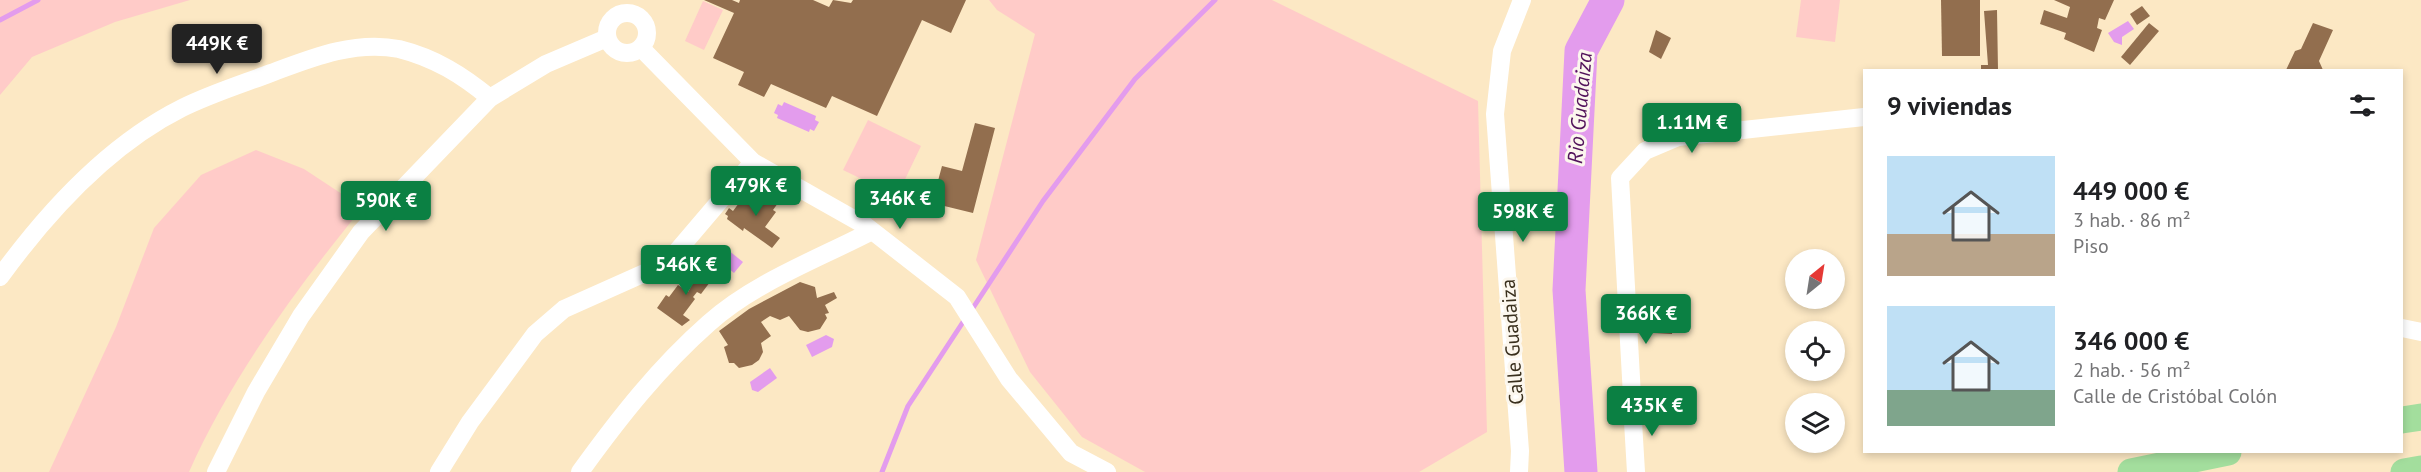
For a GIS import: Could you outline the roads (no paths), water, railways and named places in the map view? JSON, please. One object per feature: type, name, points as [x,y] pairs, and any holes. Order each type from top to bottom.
[{"type":"highway","points":[[2403,420],[2421,417]]},
{"type":"highway","points":[[2131,472],[2223,453]]},
{"type":"highway","points":[[2404,472],[2421,469]]},
{"type":"street","name":"Calle Guadaiza","points":[[1519,472],[1496,114],[1502,51],[1522,0]]},
{"type":"street","points":[[639,7],[641,18],[647,29],[647,36],[641,48],[621,52],[615,49],[607,38],[608,25],[617,15],[639,7]]},
{"type":"street","points":[[216,472],[256,392],[301,316],[361,232],[490,98],[546,64],[607,38]]},
{"type":"street","points":[[0,277],[42,223],[124,144],[182,108],[306,60],[358,46],[398,49],[456,70],[490,98]]},
{"type":"street","points":[[641,48],[753,162],[872,231],[957,297],[1009,379],[1071,453],[1107,472]]},
{"type":"street","points":[[1636,472],[1620,178],[1645,151],[1678,137],[1863,117]]},
{"type":"street","points":[[439,472],[470,422],[535,334],[564,309],[668,263],[753,162]]},
{"type":"street","points":[[580,472],[627,406],[710,322],[761,287],[872,231]]},
{"type":"street","points":[[2403,328],[2421,332]]},
{"type":"waterway","points":[[0,20],[38,0]]},
{"type":"waterway","points":[[971,311],[1043,201],[1135,79],[1215,0]]},
{"type":"waterway","name":"Rio Guadaiza","points":[[1581,472],[1569,290],[1581,51],[1608,0]]},
{"type":"waterway","points":[[882,472],[908,406],[965,319]]}]
